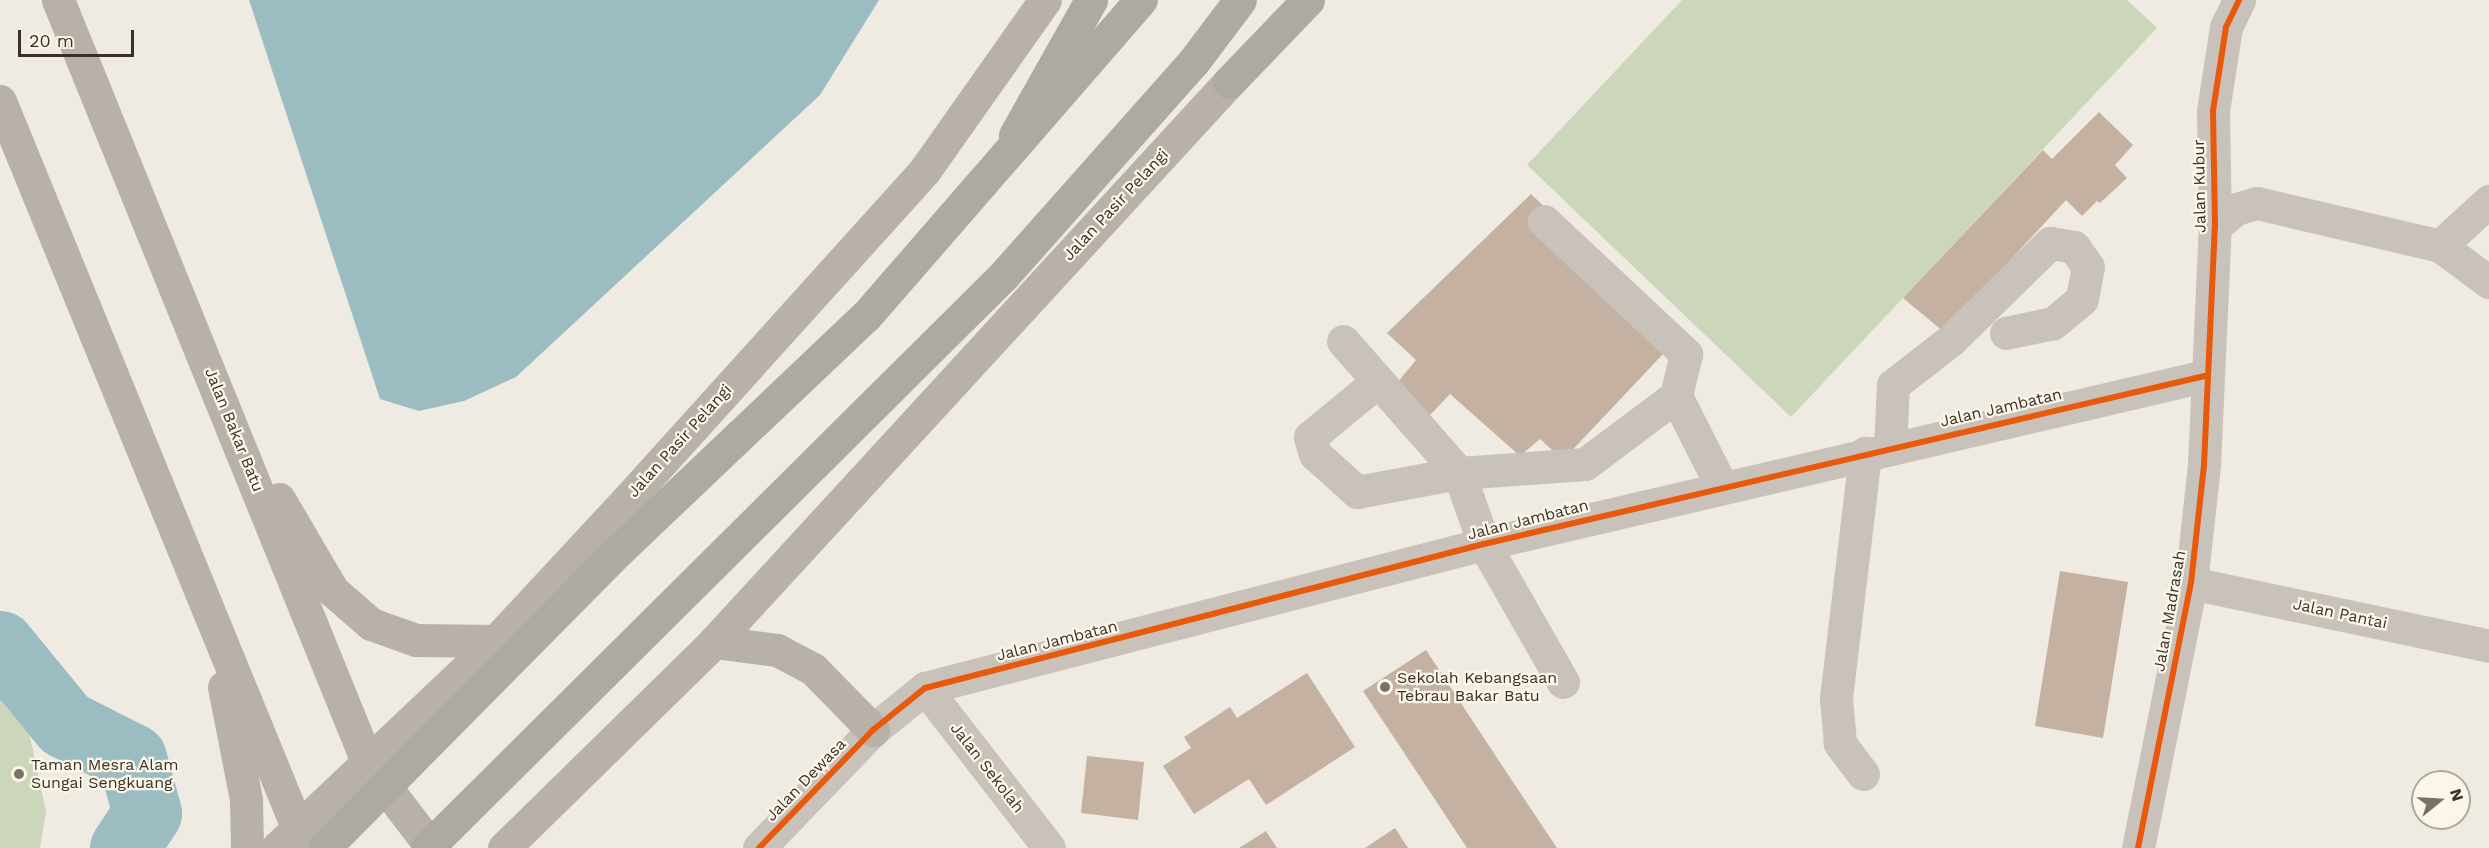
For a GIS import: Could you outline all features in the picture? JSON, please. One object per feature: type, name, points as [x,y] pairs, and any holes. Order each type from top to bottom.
[{"type":"highway","points":[[998,165],[1091,0]]},
{"type":"highway","points":[[324,848],[619,550],[866,316],[1141,0]]},
{"type":"highway","points":[[427,848],[1005,275],[1194,61],[1240,0]]},
{"type":"highway","points":[[1229,82],[1308,0]]},
{"type":"main road","name":"Jalan Bakar Batu","points":[[58,0],[227,409],[368,764],[432,848]]},
{"type":"main road","name":"Jalan Pasir Pelangi","points":[[296,841],[368,764],[496,641],[925,170],[1045,0]]},
{"type":"main road","name":"Jalan Pasir Pelangi","points":[[504,848],[714,642],[1229,82]]},
{"type":"main road","points":[[0,101],[210,617],[296,841]]},
{"type":"main road","points":[[227,409],[333,591],[351,609],[397,636],[496,641]]},
{"type":"main road","points":[[210,617],[246,798],[247,848]]},
{"type":"main road","points":[[714,642],[777,650],[813,669],[873,730]]},
{"type":"street","name":"Jalan Kubur","points":[[2205,376],[2215,226],[2212,111],[2226,27],[2239,0]]},
{"type":"street","points":[[2440,246],[2489,201]]},
{"type":"street","points":[[2215,226],[2236,209],[2257,203],[2440,246],[2489,282]]},
{"type":"street","points":[[1544,221],[1686,354],[1677,396],[1722,487]]},
{"type":"street","points":[[1863,774],[1840,742],[1836,698],[1878,450],[1893,386],[1951,340],[2050,243],[2074,247],[2088,267],[2082,299],[2053,323],[2006,333]]},
{"type":"street","points":[[1343,341],[1459,473],[1484,544],[1563,682]]},
{"type":"street","name":"Jalan Jambatan","points":[[873,730],[925,688],[1484,544],[1878,450],[2205,376]]},
{"type":"street","name":"Jalan Madrasah","points":[[2138,848],[2191,583],[2204,465],[2205,376]]},
{"type":"street","points":[[1378,381],[1310,437],[1315,454],[1357,492],[1459,473],[1585,464],[1677,396]]},
{"type":"street","name":"Jalan Pantai","points":[[2191,583],[2489,646]]},
{"type":"street","name":"Jalan Sekolah","points":[[925,688],[1049,848]]},
{"type":"street","name":"Jalan Dewasa","points":[[759,848],[873,730]]},
{"type":"green space","points":[[1682,0],[2127,0],[2157,28],[1791,417],[1527,165]]},
{"type":"green space","name":"Taman Mesra Alam Sungai Sengkuang","points":[[0,699],[30,736],[46,812],[40,848],[0,848]]},
{"type":"water","points":[[249,0],[879,0],[820,95],[516,377],[464,401],[419,411],[380,399]]},
{"type":"building","points":[[2099,112],[2133,145],[2115,165],[2127,178],[2082,216],[2066,200],[1944,332],[1903,298],[2043,150],[2052,159]]},
{"type":"building","points":[[1531,194],[1679,337],[1563,460],[1540,439],[1520,456],[1450,394],[1429,416],[1397,383],[1416,360],[1387,333]]},
{"type":"building","points":[[2060,571],[2128,582],[2103,738],[2035,726]]},
{"type":"building","points":[[1426,650],[1557,848],[1467,848],[1363,691]]},
{"type":"building","points":[[1307,673],[1355,747],[1266,805],[1249,779],[1194,814],[1163,766],[1191,748],[1184,737],[1230,707],[1237,718]]},
{"type":"building","points":[[1087,756],[1144,762],[1138,820],[1081,813]]},
{"type":"building","points":[[1395,828],[1408,848],[1365,848]]},
{"type":"building","points":[[1266,831],[1277,848],[1239,848]]},
{"type":"waterway","points":[[0,645],[65,724],[132,758],[147,813],[124,848]]},
{"type":"cycle path","points":[[2138,848],[2191,583],[2204,465],[2215,226],[2213,111],[2226,27],[2239,0]]},
{"type":"cycle path","points":[[759,848],[873,730],[925,688],[1484,544],[2205,376]]},
{"type":"place","name":"Sekolah Kebangsaan Tebrau Bakar Batu","points":[[1385,687]]},
{"type":"place","name":"Taman Mesra Alam Sungai Sengkuang","points":[[19,774]]}]
